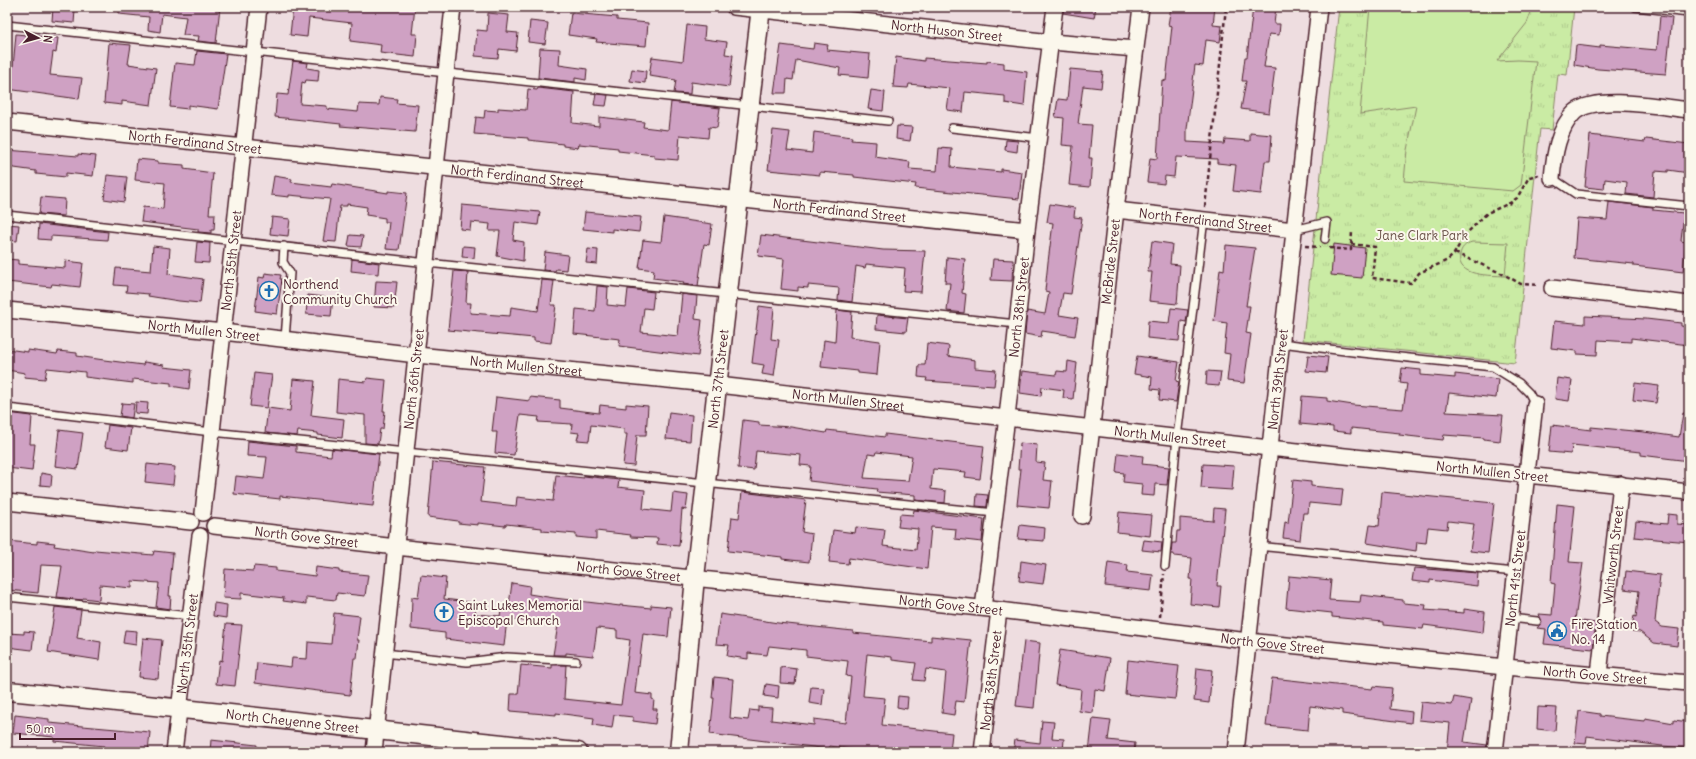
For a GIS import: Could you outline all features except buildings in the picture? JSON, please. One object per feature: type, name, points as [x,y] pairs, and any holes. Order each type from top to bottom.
[{"type":"street","name":"North 35th Street","points":[[197,517],[212,432],[259,7]]},
{"type":"street","name":"North 36th Street","points":[[374,752],[427,264],[453,7]]},
{"type":"street","name":"North Huson Street","points":[[734,7],[761,8],[1051,42],[1136,49]]},
{"type":"street","name":"North 38th Street","points":[[983,608],[996,513],[1018,324],[1027,230],[1051,42],[1054,7]]},
{"type":"street","name":"McBride Street","points":[[1082,516],[1116,210],[1141,7]]},
{"type":"street","name":"North 39th Street","points":[[1236,752],[1319,7]]},
{"type":"street","name":"North 37th Street","points":[[679,752],[695,577],[729,295],[761,8]]},
{"type":"street","points":[[1553,175],[1558,144],[1568,120],[1578,110],[1594,104],[1629,104],[1689,110]]},
{"type":"street","name":"North Ferdinand Street","points":[[7,122],[1027,230]]},
{"type":"street","name":"North Ferdinand Street","points":[[1116,210],[1294,230]]},
{"type":"street","points":[[1552,288],[1689,304]]},
{"type":"street","name":"North Mullen Street","points":[[7,310],[223,332],[417,355],[718,385],[1269,448],[1689,492]]},
{"type":"street","name":"North 41st Street","points":[[1495,752],[1526,475],[1536,404]]},
{"type":"street","name":"Whitworth Street","points":[[1600,674],[1621,484]]},
{"type":"street","points":[[7,502],[212,518],[214,526],[211,532],[200,536],[192,531],[197,517]]},
{"type":"street","name":"North Gove Street","points":[[214,526],[396,547],[983,608],[1248,641],[1505,667],[1600,674],[1689,683]]},
{"type":"street","name":"North 35th Street","points":[[174,752],[200,536]]},
{"type":"street","name":"North 38th Street","points":[[982,752],[999,610]]},
{"type":"street","name":"North Cheyenne Street","points":[[7,691],[179,708],[376,731],[578,752]]},
{"type":"lane","points":[[1635,7],[1689,13]]},
{"type":"lane","points":[[7,25],[888,121]]},
{"type":"lane","points":[[952,128],[1039,138]]},
{"type":"lane","points":[[1553,175],[1576,194],[1689,206]]},
{"type":"lane","points":[[7,215],[284,246],[427,264],[1018,324]]},
{"type":"lane","points":[[1165,566],[1177,437],[1204,219]]},
{"type":"lane","points":[[1294,230],[1327,222],[1325,239]]},
{"type":"lane","points":[[284,246],[283,262],[290,273],[285,339]]},
{"type":"lane","points":[[1281,343],[1493,367],[1519,383],[1529,393],[1536,404]]},
{"type":"lane","points":[[7,408],[212,432],[996,513]]},
{"type":"lane","points":[[1258,546],[1515,572]]},
{"type":"lane","points":[[7,596],[190,616]]},
{"type":"lane","points":[[1510,618],[1537,621]]},
{"type":"lane","points":[[384,653],[467,662],[507,657],[576,661]]},
{"type":"path","points":[[1204,219],[1226,7]]},
{"type":"path","points":[[1351,244],[1375,247],[1372,278],[1411,283],[1419,273],[1448,260],[1455,253],[1465,235],[1487,213],[1510,203],[1516,198],[1529,177],[1553,175]]},
{"type":"path","points":[[1455,253],[1521,284],[1546,285],[1552,288]]},
{"type":"path","points":[[1159,629],[1165,566]]},
{"type":"green space","name":"Jane Clark Park","points":[[1339,7],[1574,7],[1567,75],[1558,74],[1552,130],[1540,129],[1515,363],[1303,340]]},
{"type":"green space","points":[[1370,7],[1533,7],[1527,23],[1497,61],[1536,61],[1521,185],[1513,191],[1404,181],[1407,150],[1416,106],[1360,114]]},
{"type":"green space","points":[[1472,242],[1508,243],[1505,276],[1483,275],[1469,271],[1463,267],[1460,262],[1461,250],[1467,244]]},
{"type":"place","name":"Northend Community Church","points":[[269,291]]},
{"type":"place","name":"Saint Lukes Memorial Episcopal Church","points":[[444,612]]},
{"type":"place","name":"Fire Station No. 14","points":[[1557,631]]}]
